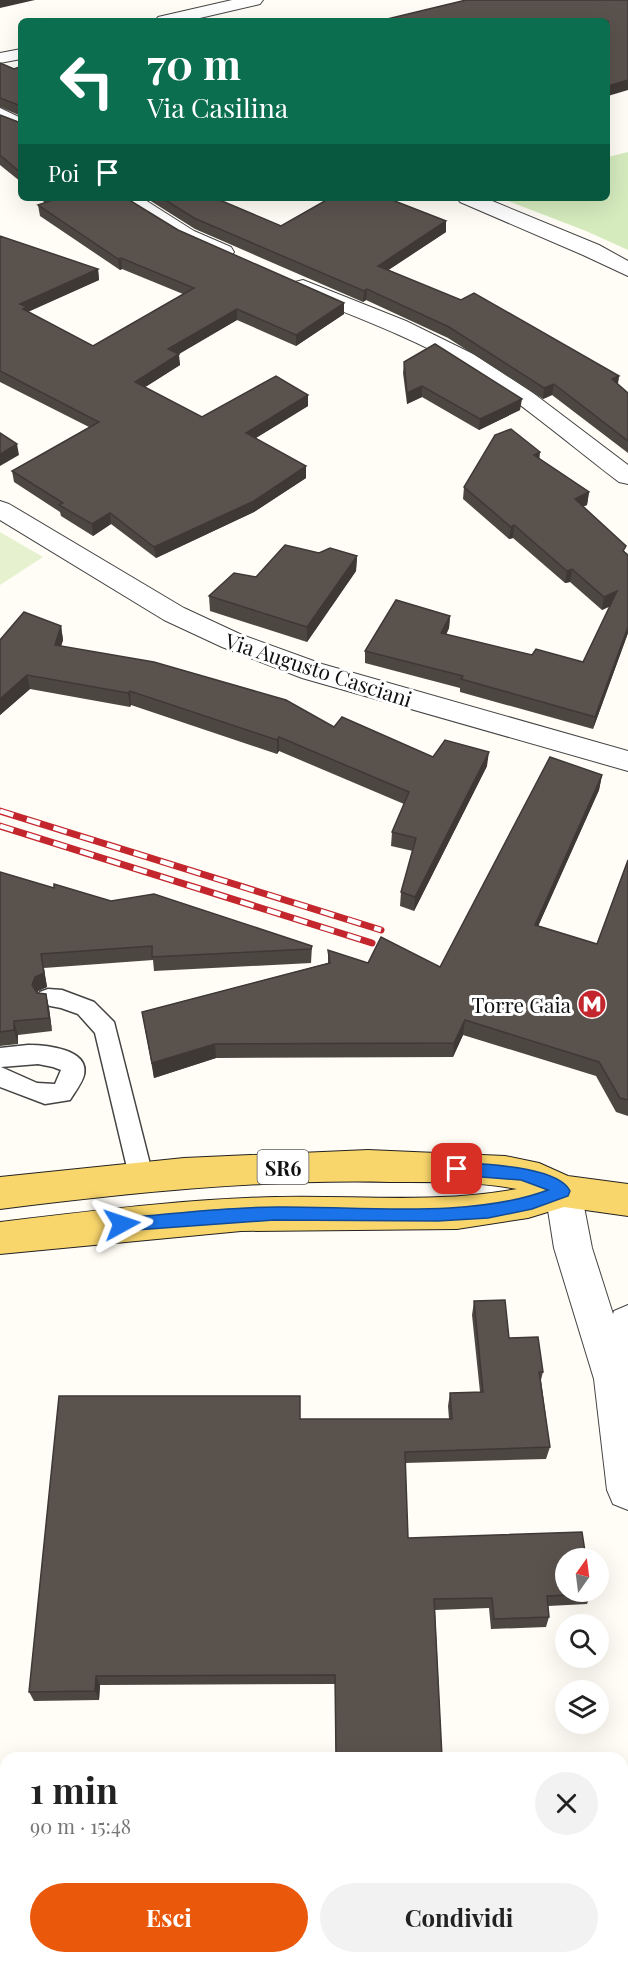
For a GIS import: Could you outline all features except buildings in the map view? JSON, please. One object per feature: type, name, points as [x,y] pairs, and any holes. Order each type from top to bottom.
[{"type":"main road","name":"SR6","points":[[0,1193],[141,1176],[228,1169],[438,1168],[521,1174],[546,1181],[563,1191],[628,1200]]},
{"type":"main road","name":"SR6","points":[[0,1238],[122,1224],[262,1214],[488,1212],[532,1203],[563,1191]]},
{"type":"street","points":[[175,16],[254,0]]},
{"type":"street","points":[[0,58],[18,55]]},
{"type":"street","points":[[0,114],[18,124]]},
{"type":"street","points":[[133,201],[186,235],[243,261]]},
{"type":"street","points":[[474,201],[591,250],[628,270]]},
{"type":"street","points":[[283,279],[410,332],[465,359],[490,374],[628,477]]},
{"type":"street","name":"Via Augusto Casciani","points":[[0,509],[174,614],[232,641],[312,671],[628,761]]},
{"type":"street","points":[[563,1191],[573,1248],[614,1379],[628,1490]]},
{"type":"street","points":[[614,1379],[628,1323]]},
{"type":"lane","points":[[48,998],[62,999],[86,1008],[106,1029],[141,1176]]},
{"type":"lane","points":[[0,1058],[36,1054],[63,1059],[73,1066],[72,1076],[62,1093],[50,1096],[28,1091],[0,1077]]},
{"type":"green space","points":[[628,152],[628,250],[508,201],[610,201],[610,156]]},
{"type":"green space","points":[[0,532],[43,557],[0,585]]},
{"type":"railway","points":[[0,811],[381,930]]},
{"type":"railway","points":[[0,826],[372,943]]},
{"type":"place","name":"Torre Gaia","points":[[592,1004]]},
{"type":"route","points":[[122,1224],[274,1213],[488,1212],[532,1203],[563,1191],[546,1181],[521,1174],[457,1169]]}]
